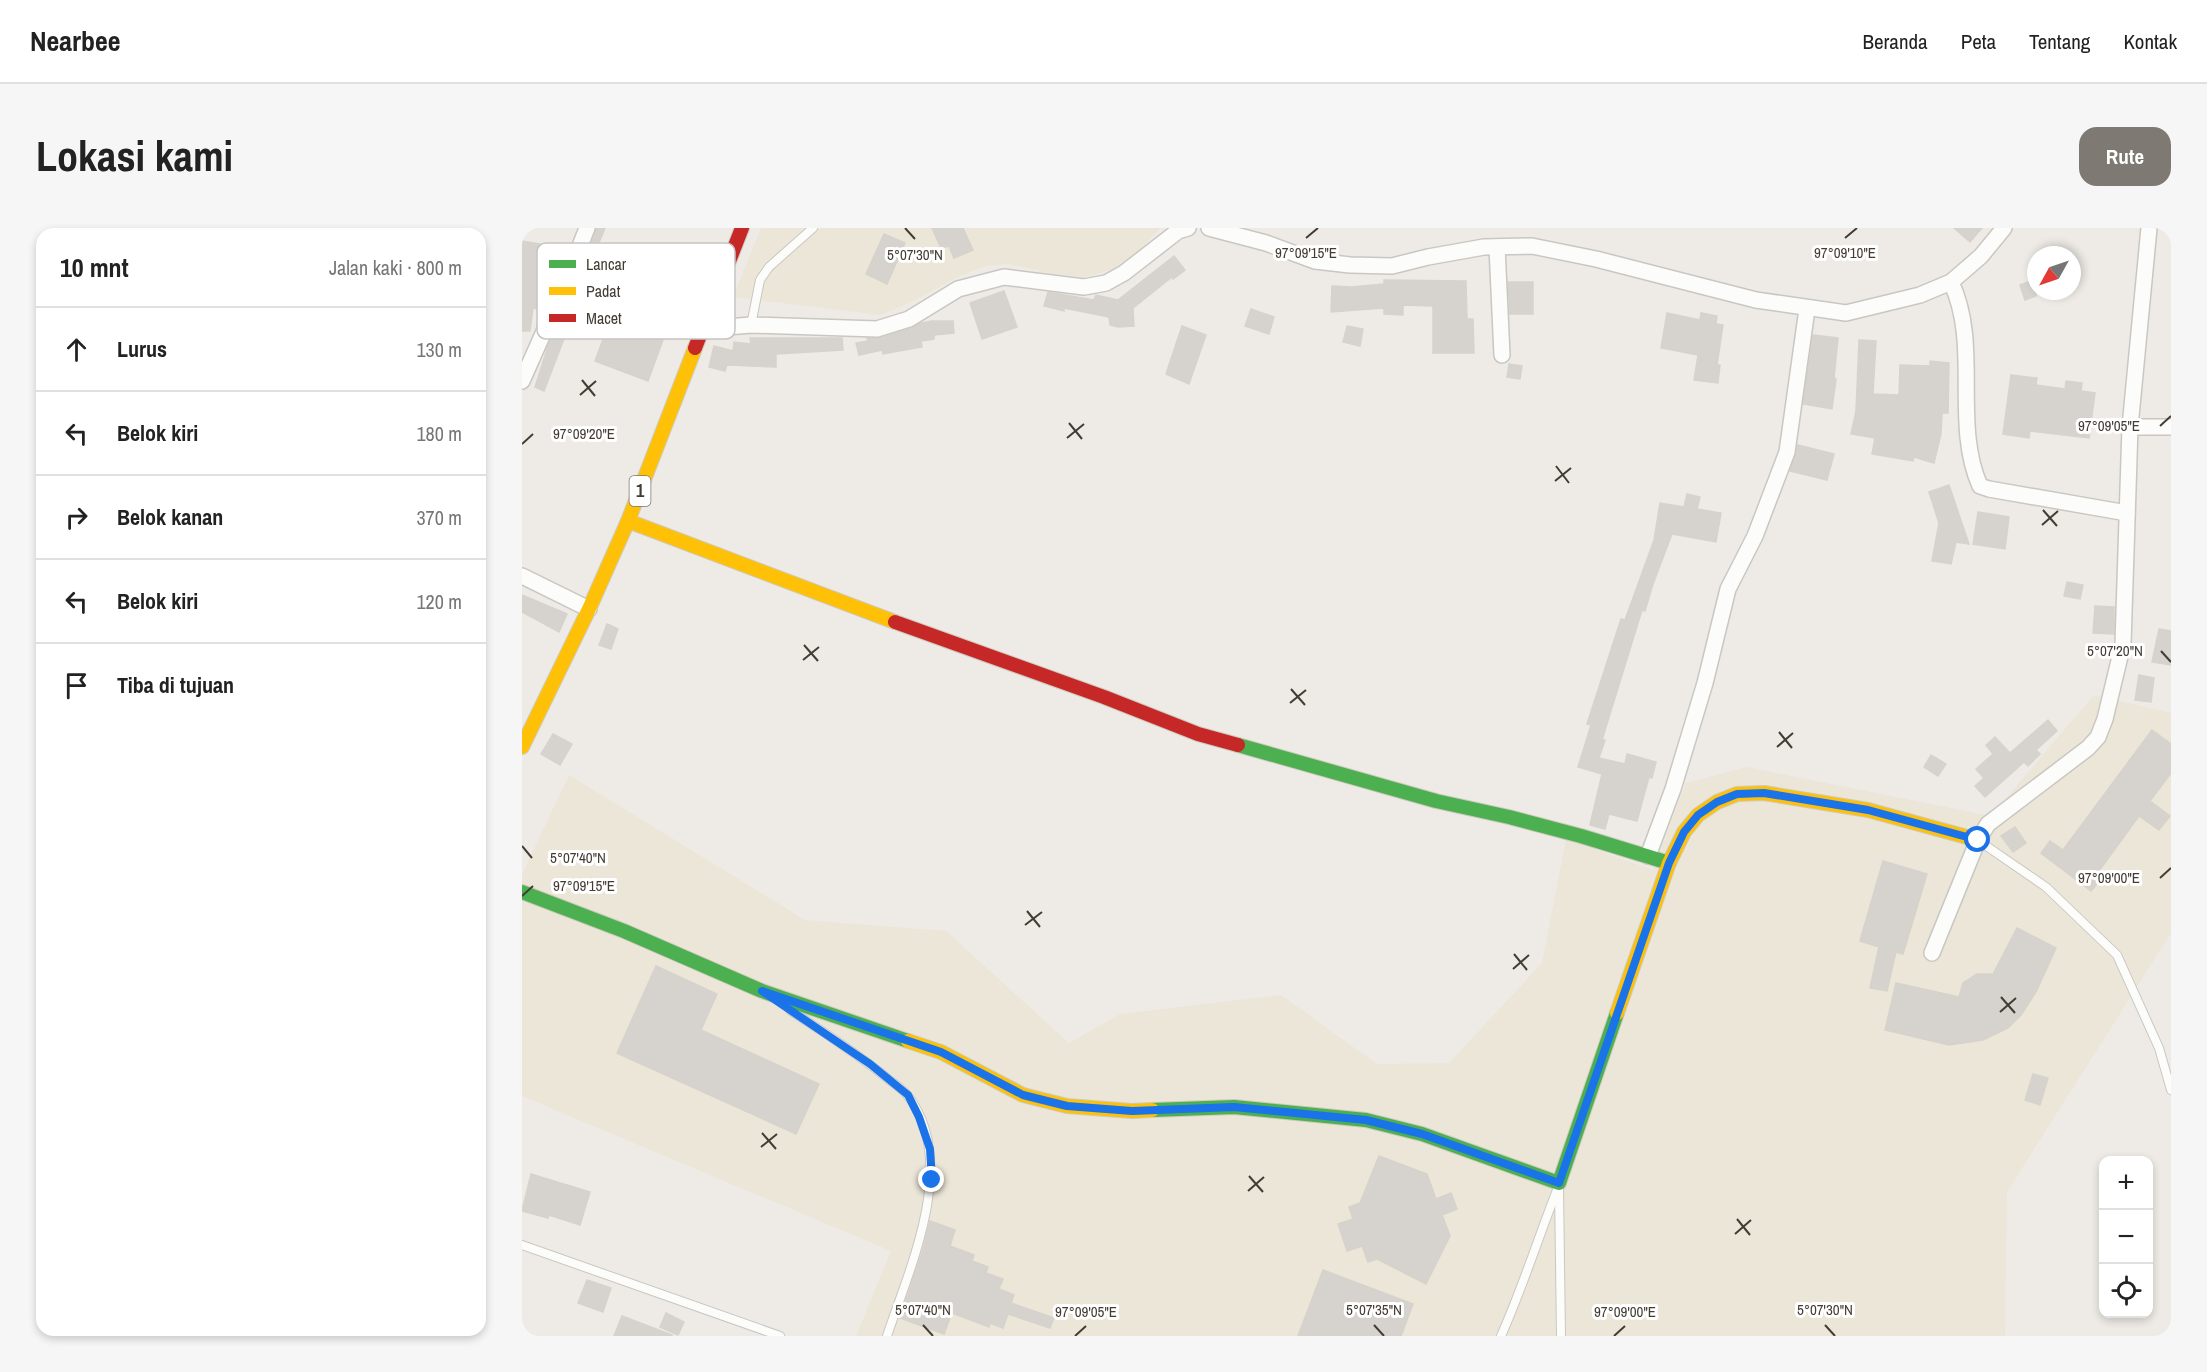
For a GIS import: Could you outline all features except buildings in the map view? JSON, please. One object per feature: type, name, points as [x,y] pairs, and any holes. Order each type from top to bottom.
[{"type":"main road","name":"1","points":[[735,246],[742,228]]},
{"type":"main road","name":"1","points":[[522,747],[589,609],[628,521],[699,339]]},
{"type":"main road","points":[[628,521],[1198,734],[1436,801],[1509,817],[1669,863]]},
{"type":"main road","points":[[522,892],[624,931],[762,991],[941,1052],[1023,1095],[1067,1106],[1132,1111],[1234,1107],[1366,1120],[1422,1134],[1559,1183],[1669,863],[1684,832],[1698,815],[1717,802],[1737,794],[1764,793],[1868,810],[1978,840]]},
{"type":"street","points":[[581,243],[587,228]]},
{"type":"street","points":[[735,326],[877,329],[909,319],[958,289],[1004,277],[1084,287],[1106,283],[1124,273],[1178,231],[1188,228]]},
{"type":"street","points":[[1209,228],[1266,243],[1315,261],[1350,265],[1392,266],[1484,247],[1532,246],[1596,259],[1756,300],[1846,314],[1920,295],[1951,282],[1982,256],[1997,231]]},
{"type":"street","points":[[1932,953],[1978,840],[1988,824],[2088,748],[2098,737],[2105,719],[2123,644],[2130,427],[2149,228]]},
{"type":"street","points":[[1497,247],[1502,355]]},
{"type":"street","points":[[1951,282],[1960,300],[1966,358],[1969,448],[1980,486],[2127,513]]},
{"type":"street","points":[[1648,856],[1673,789],[1702,694],[1728,589],[1755,536],[1787,452],[1807,309]]},
{"type":"street","points":[[522,381],[541,339]]},
{"type":"street","points":[[2130,427],[2171,427]]},
{"type":"street","points":[[522,576],[589,609]]},
{"type":"lane","points":[[751,325],[760,280],[769,267],[813,228]]},
{"type":"lane","points":[[1978,840],[2046,887],[2117,955],[2159,1048],[2171,1090]]},
{"type":"lane","points":[[762,991],[870,1064],[908,1095],[919,1117],[930,1149],[932,1180],[926,1217],[887,1336]]},
{"type":"lane","points":[[1501,1336],[1516,1302],[1559,1183]]},
{"type":"lane","points":[[1559,1183],[1561,1336]]},
{"type":"lane","points":[[522,1245],[780,1336]]},
{"type":"shaded area","points":[[761,228],[1160,228],[1126,266],[1084,277],[1053,274],[1009,264],[986,266],[880,315],[735,297],[735,292]]},
{"type":"shaded area","points":[[2094,695],[2171,713],[2171,933],[2007,1192],[2005,1336],[856,1336],[891,1251],[522,1096],[522,874],[569,775],[805,920],[946,931],[1069,1043],[1120,1014],[1281,995],[1377,1064],[1449,1063],[1542,963],[1566,839],[1653,870],[1686,783],[1746,767],[1991,816]]},
{"type":"traffic: fast","points":[[1238,745],[1436,801],[1581,836],[1669,863]]},
{"type":"traffic: fast","points":[[522,892],[624,931],[762,991],[908,1041]]},
{"type":"traffic: fast","points":[[1152,1110],[1234,1107],[1366,1120],[1422,1134],[1559,1183],[1617,1013]]},
{"type":"traffic: slow","points":[[522,747],[589,609],[628,521],[695,348]]},
{"type":"traffic: slow","points":[[628,521],[895,622]]},
{"type":"traffic: slow","points":[[1617,1013],[1669,863],[1684,832],[1698,815],[1717,802],[1737,794],[1764,793],[1868,810],[1978,840]]},
{"type":"traffic: slow","points":[[908,1041],[941,1052],[1023,1095],[1067,1106],[1132,1111],[1152,1110]]},
{"type":"traffic: jam","points":[[735,246],[742,228]]},
{"type":"traffic: jam","points":[[695,348],[699,339]]},
{"type":"traffic: jam","points":[[895,622],[1104,697],[1198,734],[1238,745]]},
{"type":"route","points":[[932,1180],[930,1149],[919,1117],[908,1095],[870,1064],[762,991],[941,1052],[1023,1095],[1067,1106],[1132,1111],[1234,1107],[1366,1120],[1422,1134],[1559,1183],[1669,863],[1684,832],[1698,815],[1717,802],[1737,794],[1764,793],[1868,810],[1978,840]]}]
